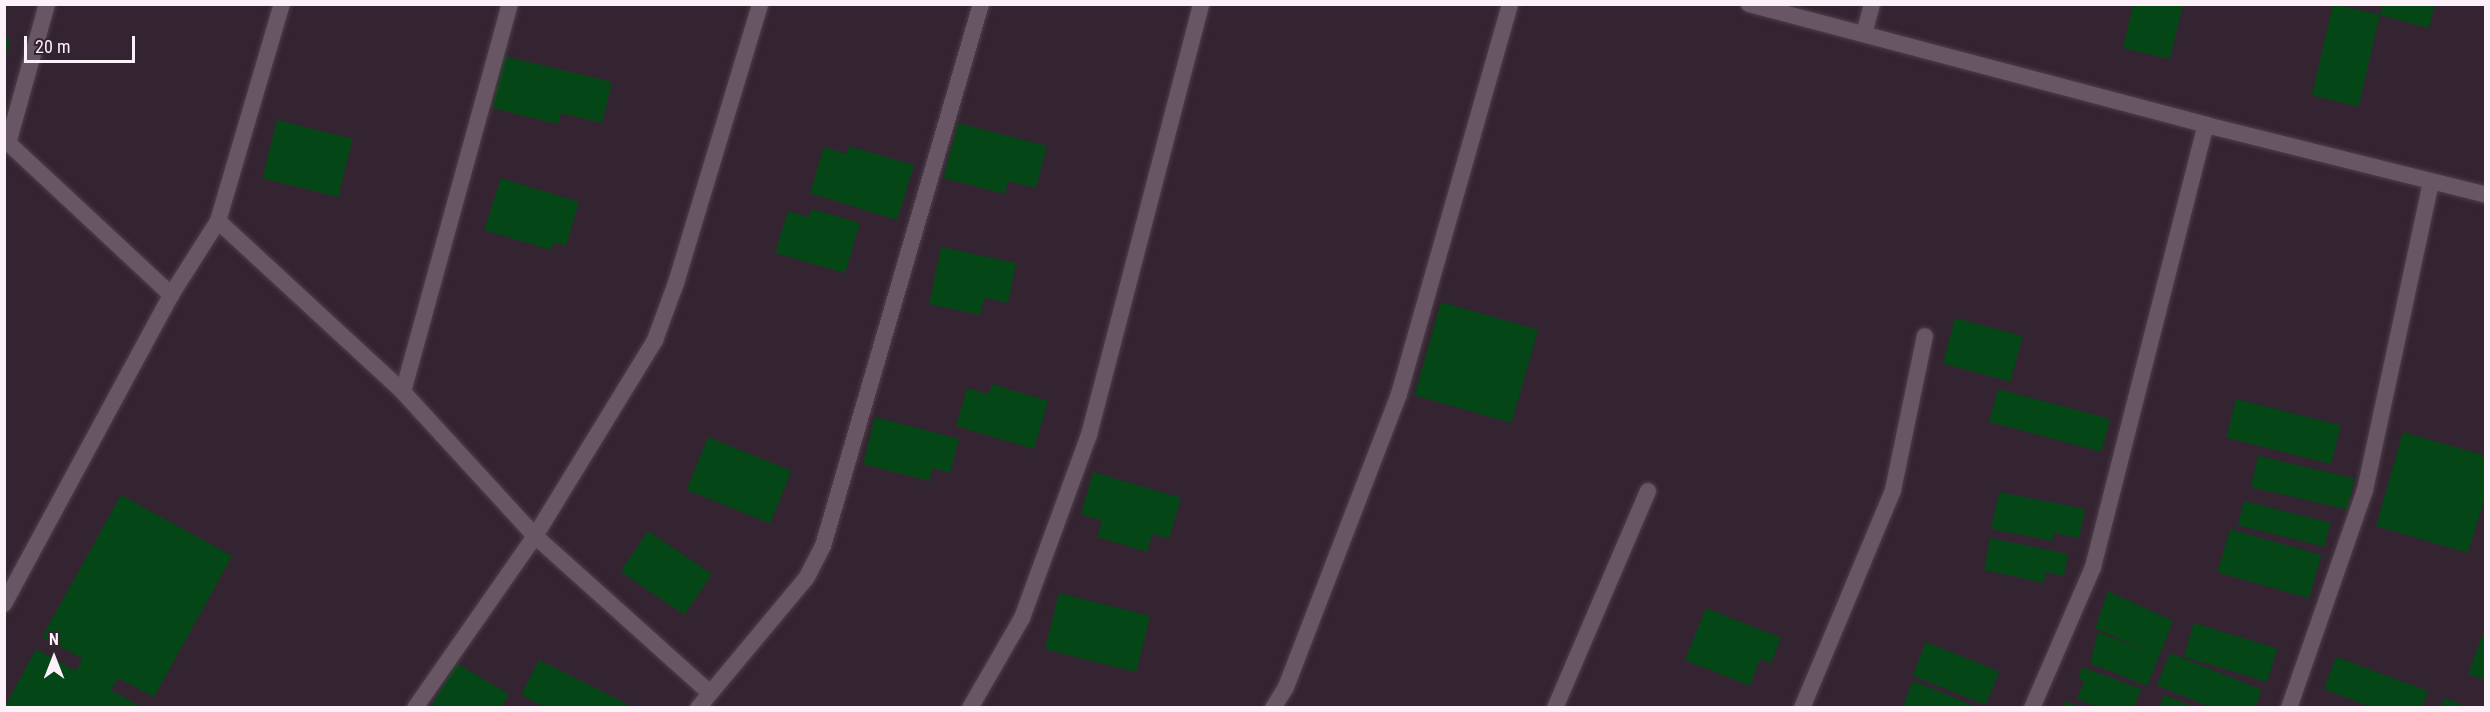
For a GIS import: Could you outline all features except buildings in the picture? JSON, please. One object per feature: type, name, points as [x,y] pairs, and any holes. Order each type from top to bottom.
[{"type":"street","points":[[47,4],[7,140],[171,295]]},
{"type":"street","points":[[4,604],[171,295],[218,221],[282,4]]},
{"type":"street","points":[[403,392],[510,4]]},
{"type":"street","points":[[415,708],[535,536],[634,378],[665,315],[760,4]]},
{"type":"street","points":[[698,708],[708,691],[783,608],[807,577],[823,546],[981,4]]},
{"type":"street","points":[[970,708],[1022,618],[1083,454],[1201,4]]},
{"type":"street","points":[[1273,708],[1286,687],[1400,394],[1510,4]]},
{"type":"street","points":[[1749,4],[2206,125],[2486,195]]},
{"type":"street","points":[[1864,34],[1872,4]]},
{"type":"street","points":[[2032,708],[2093,567],[2206,125]]},
{"type":"street","points":[[2289,708],[2365,490],[2431,183]]},
{"type":"street","points":[[218,221],[403,392],[535,536],[708,691]]},
{"type":"street","points":[[1802,708],[1893,490],[1926,336]]},
{"type":"street","points":[[1555,708],[1648,491]]}]
